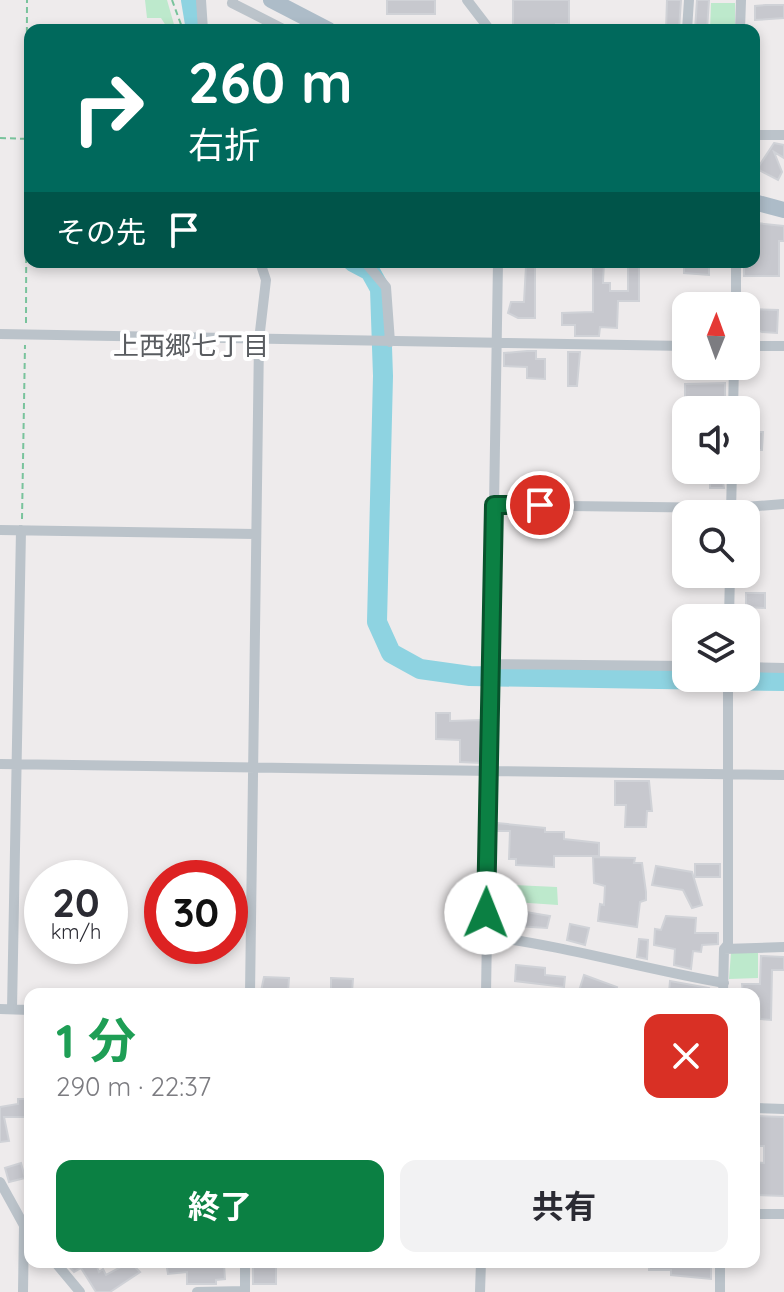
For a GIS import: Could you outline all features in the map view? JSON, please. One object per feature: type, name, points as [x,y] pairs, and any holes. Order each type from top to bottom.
[{"type":"main road","points":[[271,0],[298,7],[321,24]]},
{"type":"main road","points":[[760,204],[784,210]]},
{"type":"street","points":[[201,0],[203,24]]},
{"type":"street","points":[[233,0],[232,3],[248,14],[271,24]]},
{"type":"street","points":[[467,0],[487,24]]},
{"type":"street","points":[[482,15],[483,0]]},
{"type":"street","points":[[687,24],[689,0]]},
{"type":"street","points":[[740,24],[741,0]]},
{"type":"street","points":[[760,135],[784,135]]},
{"type":"street","points":[[250,988],[259,340],[266,280],[262,268]]},
{"type":"street","points":[[370,268],[386,287],[390,342]]},
{"type":"street","points":[[486,988],[487,770],[498,268]]},
{"type":"street","points":[[736,268],[736,292]]},
{"type":"street","points":[[0,334],[672,346]]},
{"type":"street","points":[[760,346],[784,346]]},
{"type":"street","points":[[760,507],[784,504]]},
{"type":"street","points":[[494,505],[672,510]]},
{"type":"street","points":[[0,530],[255,534]]},
{"type":"street","points":[[6,1009],[21,530]]},
{"type":"street","points":[[491,666],[672,666]]},
{"type":"street","points":[[760,667],[784,668]]},
{"type":"street","points":[[486,936],[552,945],[724,988],[724,949],[728,944],[728,692]]},
{"type":"street","points":[[0,764],[784,775]]},
{"type":"street","points":[[724,949],[784,947]]},
{"type":"street","points":[[760,1108],[784,1109]]},
{"type":"street","points":[[0,1182],[24,1225]]},
{"type":"street","points":[[760,1214],[784,1214]]},
{"type":"street","points":[[23,1292],[25,1268]]},
{"type":"street","points":[[60,1268],[80,1292]]},
{"type":"street","points":[[197,1292],[245,1291],[245,1268]]},
{"type":"street","points":[[480,1292],[481,1268]]},
{"type":"street","points":[[720,1268],[720,1292]]},
{"type":"path","points":[[27,0],[27,24]]},
{"type":"path","points":[[172,0],[181,24]]},
{"type":"path","points":[[0,138],[24,139]]},
{"type":"path","points":[[21,530],[27,268]]},
{"type":"green space","points":[[145,0],[167,0],[174,24],[165,24],[161,18],[147,18]]},
{"type":"green space","points":[[711,3],[735,3],[735,24],[710,24]]},
{"type":"green space","points":[[495,884],[557,887],[558,905],[514,902],[513,936],[492,934]]},
{"type":"green space","points":[[731,953],[758,953],[758,978],[729,979]]},
{"type":"building","points":[[387,0],[435,0],[435,14],[387,14]]},
{"type":"building","points":[[513,0],[569,0],[569,24],[513,24]]},
{"type":"building","points":[[667,0],[681,0],[679,24],[666,24]]},
{"type":"building","points":[[697,0],[709,0],[707,24],[695,24]]},
{"type":"building","points":[[784,5],[784,18],[755,20],[755,6]]},
{"type":"building","points":[[774,143],[784,145],[784,158],[774,152],[782,172],[778,180],[760,171],[760,164]]},
{"type":"building","points":[[760,223],[784,226],[784,241],[779,241],[779,276],[744,276],[744,268],[760,268]]},
{"type":"building","points":[[526,268],[535,268],[535,318],[518,318],[508,313],[511,302],[524,302]]},
{"type":"building","points":[[593,268],[604,268],[603,283],[610,283],[610,291],[628,291],[628,268],[639,268],[639,301],[618,301],[617,328],[600,327],[599,336],[575,336],[575,325],[562,325],[562,313],[593,312]]},
{"type":"building","points":[[684,268],[709,268],[709,275],[684,273]]},
{"type":"building","points":[[760,309],[778,310],[777,333],[762,332]]},
{"type":"building","points":[[536,351],[536,359],[545,359],[545,379],[527,378],[527,367],[504,366],[504,353]]},
{"type":"building","points":[[568,352],[580,352],[577,386],[568,386]]},
{"type":"building","points":[[725,383],[725,396],[685,396],[685,384]]},
{"type":"building","points":[[760,432],[763,432],[760,450]]},
{"type":"building","points":[[710,484],[723,484],[724,488],[710,488]]},
{"type":"building","points":[[746,593],[765,593],[765,608],[760,608],[760,604],[746,604]]},
{"type":"building","points":[[436,713],[450,713],[450,721],[482,720],[482,763],[460,762],[460,740],[436,739]]},
{"type":"building","points":[[615,781],[649,781],[652,811],[647,811],[646,827],[625,827],[626,805],[615,805]]},
{"type":"building","points":[[497,823],[545,828],[545,832],[564,832],[564,839],[599,843],[599,856],[554,856],[554,867],[516,865],[516,859],[509,859],[510,831],[497,831]]},
{"type":"building","points":[[593,857],[635,858],[634,863],[642,863],[646,900],[640,902],[637,927],[598,921],[600,904],[604,905],[605,886],[594,883]]},
{"type":"building","points":[[695,864],[720,864],[720,877],[695,877]]},
{"type":"building","points":[[656,866],[692,872],[702,905],[692,908],[683,890],[652,885]]},
{"type":"building","points":[[520,911],[550,916],[547,928],[516,926]]},
{"type":"building","points":[[666,916],[696,918],[695,933],[718,933],[718,944],[702,945],[701,952],[693,951],[691,969],[674,965],[675,949],[654,945],[655,929],[661,930]]},
{"type":"building","points":[[570,924],[589,928],[585,945],[567,940]]},
{"type":"building","points":[[639,939],[648,940],[647,959],[637,957]]},
{"type":"building","points":[[761,956],[784,957],[784,970],[772,970],[771,1020],[760,1019],[760,988],[742,988],[742,984],[760,984]]},
{"type":"building","points":[[516,965],[545,968],[545,975],[565,977],[564,987],[515,981]]},
{"type":"building","points":[[584,975],[617,987],[617,988],[580,988]]},
{"type":"building","points":[[264,977],[289,978],[288,988],[262,988]]},
{"type":"building","points":[[331,978],[353,979],[352,988],[331,988]]},
{"type":"building","points":[[670,981],[709,988],[669,988]]},
{"type":"building","points":[[18,1099],[24,1099],[24,1117],[4,1117],[9,1141],[0,1142],[0,1107],[18,1104]]},
{"type":"building","points":[[760,1116],[784,1117],[784,1196],[760,1195],[760,1163],[764,1163],[764,1146],[760,1146]]},
{"type":"building","points":[[21,1163],[24,1178],[9,1182],[5,1168]]},
{"type":"building","points":[[81,1268],[97,1268],[99,1272],[103,1269],[106,1275],[119,1268],[136,1268],[140,1272],[110,1292],[96,1292]]},
{"type":"building","points":[[167,1268],[224,1268],[225,1279],[216,1280],[216,1284],[187,1284],[187,1272],[168,1274]]},
{"type":"building","points":[[253,1268],[276,1268],[276,1284],[253,1284]]},
{"type":"building","points":[[711,1268],[711,1279],[671,1275],[671,1270],[649,1270]]},
{"type":"waterway","points":[[191,0],[195,24]]},
{"type":"waterway","points":[[364,268],[370,271],[380,289],[383,376],[377,622],[391,653],[420,669],[470,676],[784,681]]},
{"type":"district","name":"上西郷七丁目","points":[[191,346]]},
{"type":"route","points":[[486,913],[494,505],[540,505]]}]
